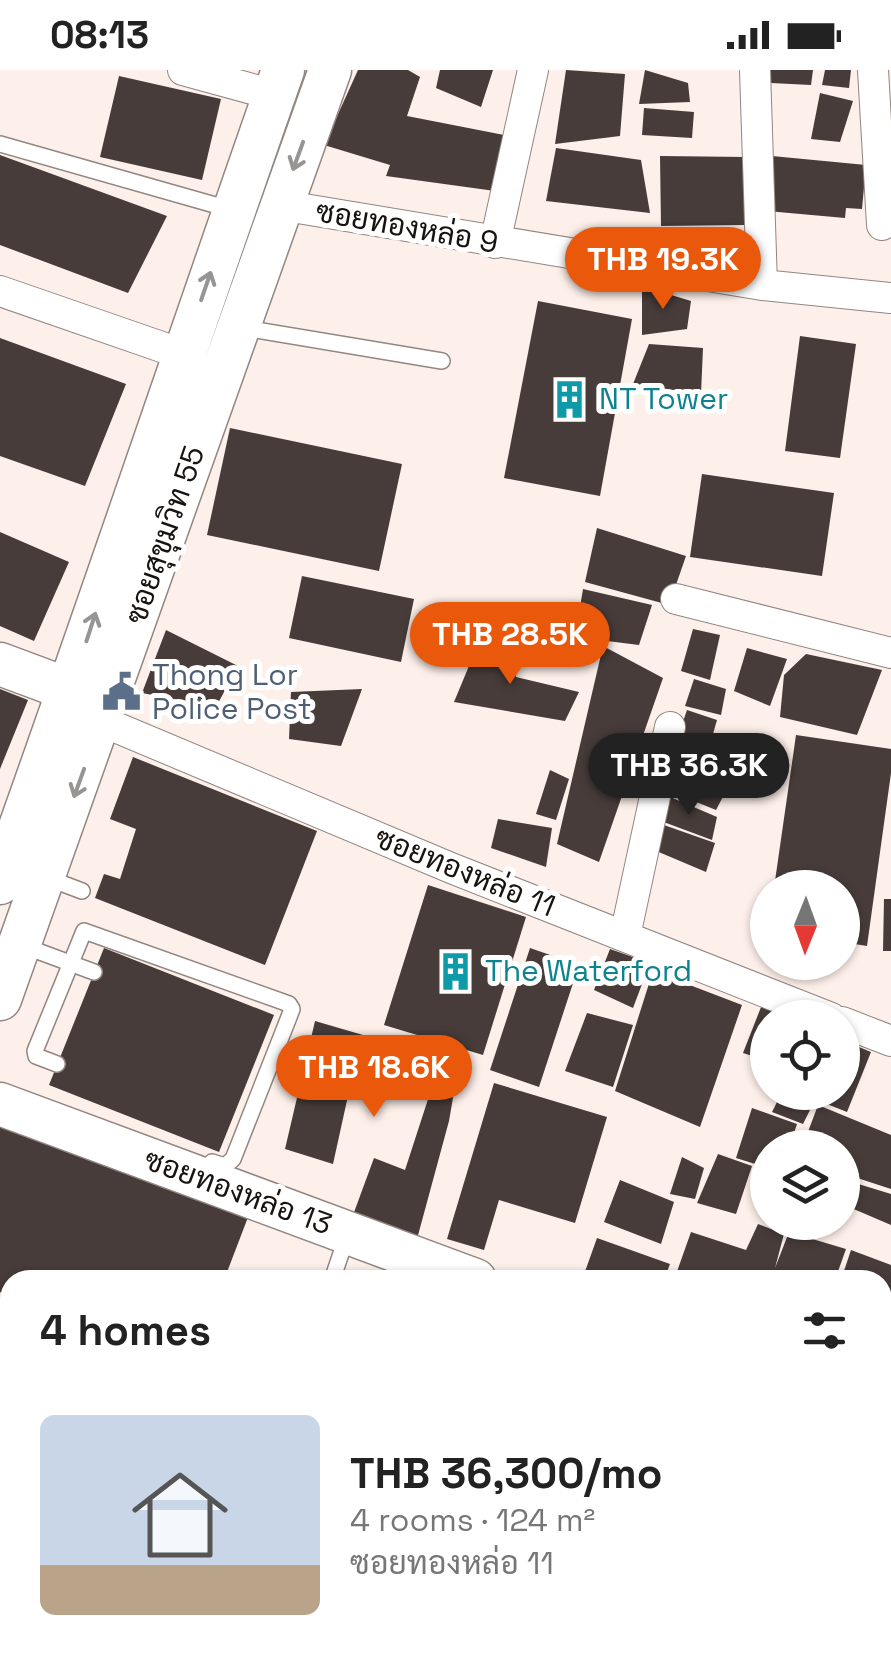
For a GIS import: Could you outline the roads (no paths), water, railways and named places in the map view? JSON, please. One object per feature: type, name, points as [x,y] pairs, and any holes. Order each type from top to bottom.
[{"type":"main road","points":[[278,82],[323,89]]},
{"type":"main road","name":"ซอยสุขุมวิท 55","points":[[0,884],[278,82]]},
{"type":"main road","name":"ซอยสุขุมวิท 55","points":[[0,1000],[20,944],[63,884],[101,721],[236,326],[323,89]]},
{"type":"main road","points":[[236,200],[280,204]]},
{"type":"main road","points":[[0,664],[70,690],[101,721]]},
{"type":"main road","name":"ซอยทองหล่อ 13","points":[[0,1104],[247,1203],[348,1233],[425,1270]]},
{"type":"street","points":[[183,70],[278,82]]},
{"type":"street","points":[[496,243],[533,70]]},
{"type":"street","points":[[755,70],[762,285]]},
{"type":"street","points":[[873,70],[882,225]]},
{"type":"street","name":"ซอยทองหล่อ 9","points":[[280,204],[762,285],[891,298]]},
{"type":"street","points":[[0,292],[182,354]]},
{"type":"street","points":[[676,600],[891,653]]},
{"type":"street","name":"ซอยทองหล่อ 11","points":[[101,721],[281,806],[787,1000]]},
{"type":"street","points":[[626,936],[670,726]]},
{"type":"street","points":[[860,1029],[891,1041]]},
{"type":"lane","points":[[0,144],[236,200]]},
{"type":"lane","points":[[236,326],[442,361]]},
{"type":"lane","points":[[57,1064],[36,1056],[35,1051],[80,934],[86,930],[291,1007],[230,1164],[222,1166],[199,1157]]},
{"type":"lane","points":[[20,944],[94,972]]},
{"type":"lane","points":[[335,1270],[348,1233]]},
{"type":"place","name":"NT Tower","points":[[569,399]]},
{"type":"place","name":"Thong Lor Police Post","points":[[122,692]]},
{"type":"place","name":"The Waterford","points":[[455,971]]}]
